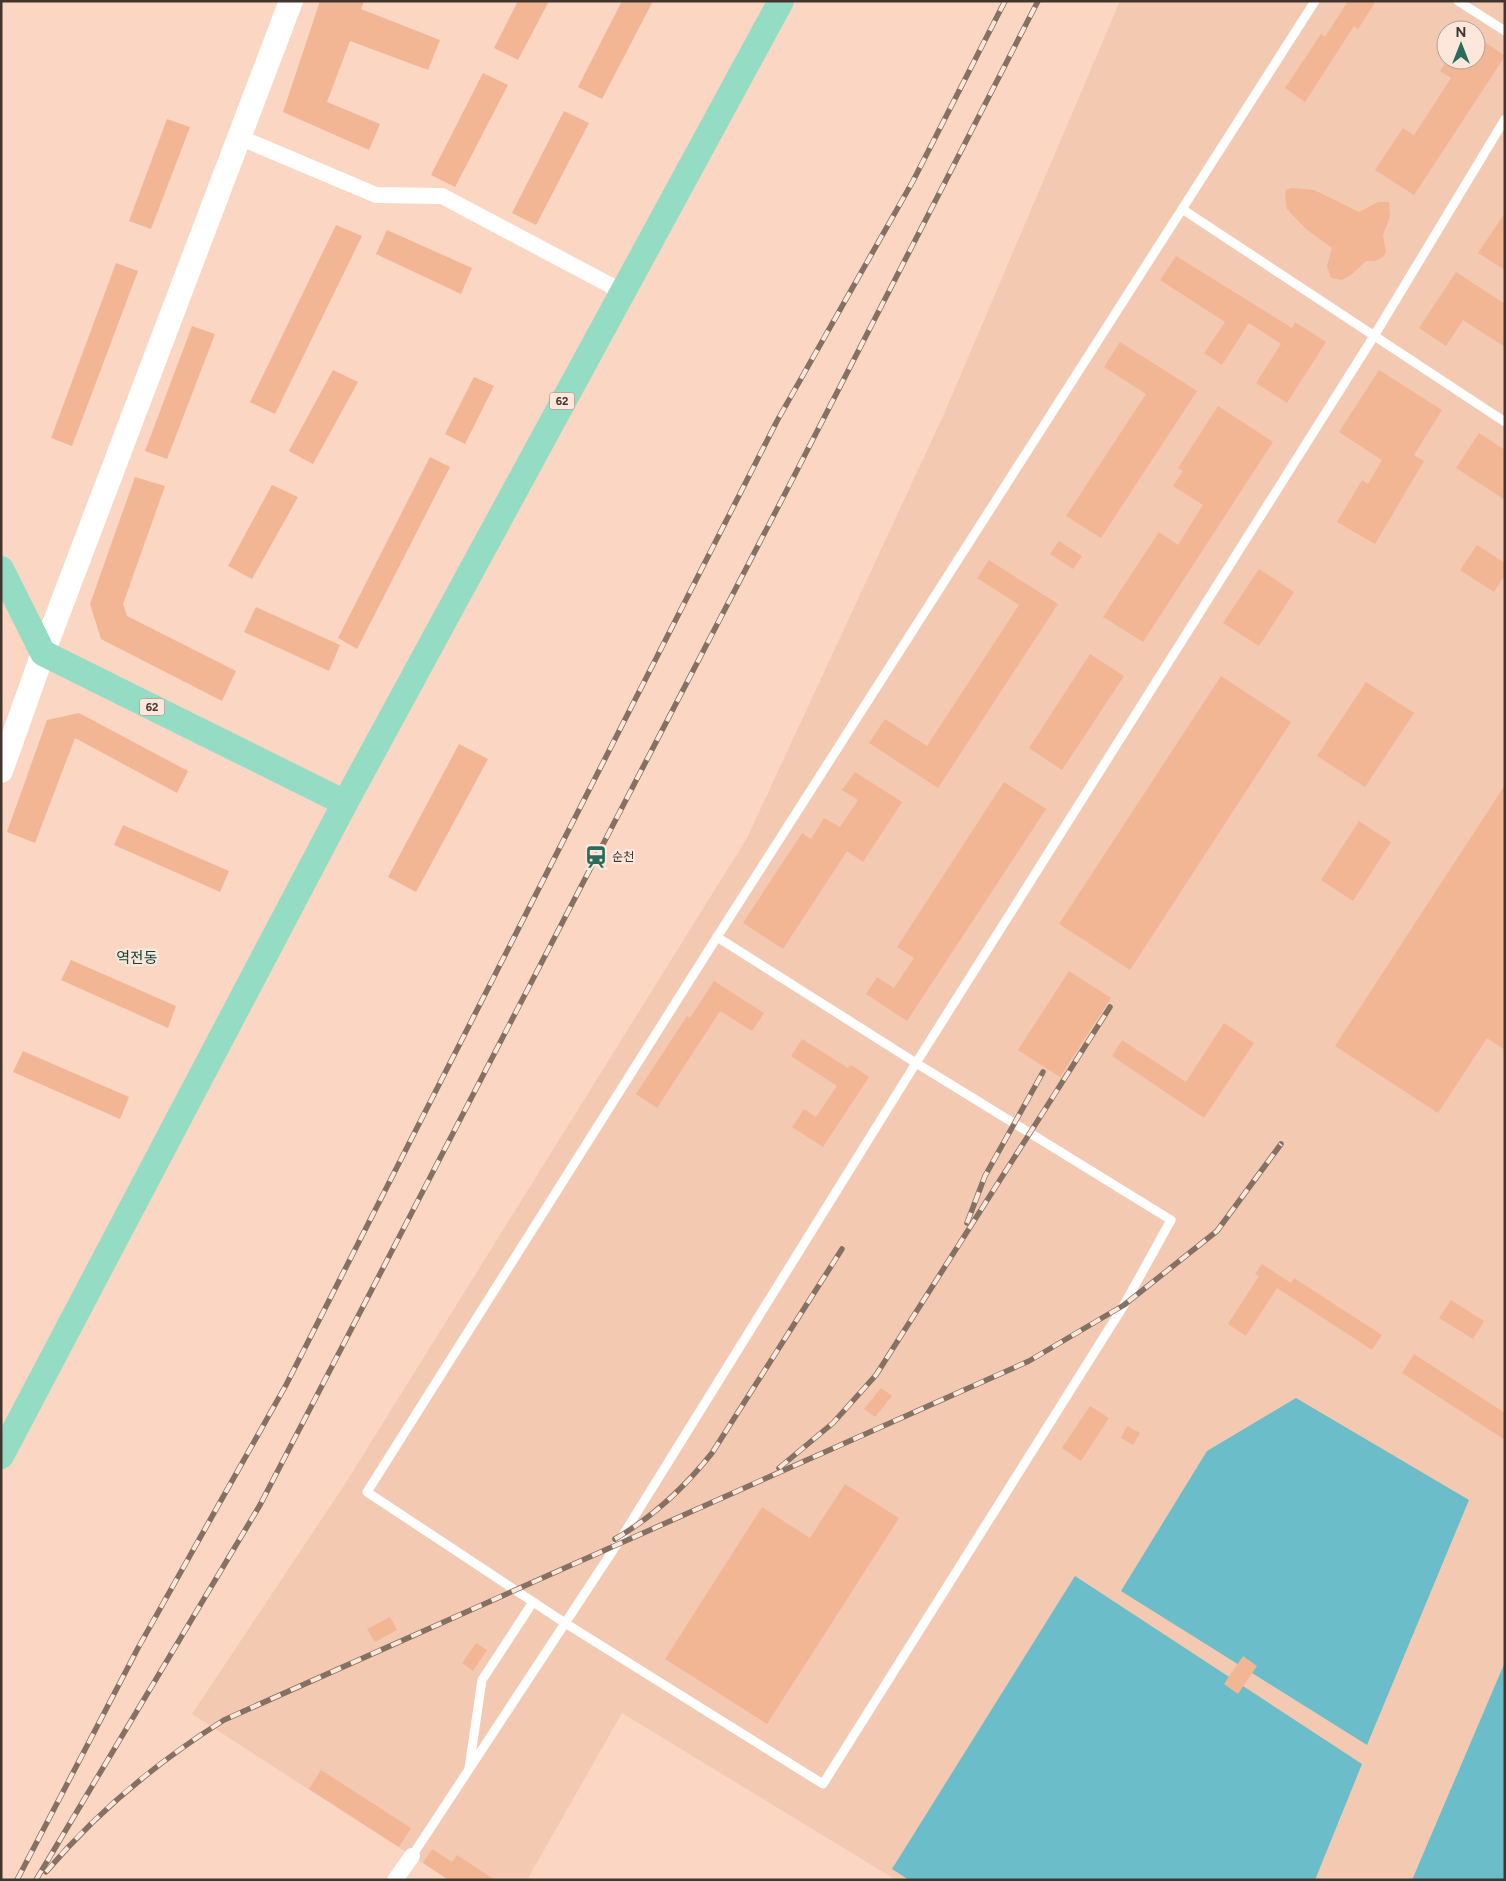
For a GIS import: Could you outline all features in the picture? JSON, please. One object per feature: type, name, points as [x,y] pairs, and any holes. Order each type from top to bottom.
[{"type":"main road","points":[[1,771],[43,653],[241,138],[291,1]]},
{"type":"main road","name":"62","points":[[43,653],[345,803],[780,1]]},
{"type":"main road","points":[[1,569],[43,653]]},
{"type":"main road","points":[[1,1456],[345,803]]},
{"type":"street","points":[[241,138],[376,195],[442,196],[622,291]]},
{"type":"street","points":[[395,1880],[412,1856]]},
{"type":"lane","points":[[717,937],[916,1063],[1171,1220],[1118,1314],[823,1784],[565,1623],[366,1492],[717,937],[1315,1]]},
{"type":"lane","points":[[1458,1],[1505,31]]},
{"type":"lane","points":[[412,1856],[628,1526],[916,1063],[1374,336],[1505,119]]},
{"type":"lane","points":[[1182,209],[1505,422]]},
{"type":"lane","points":[[469,1771],[482,1680],[533,1602]]},
{"type":"shaded area","points":[[1120,1],[1505,1],[1505,1662],[1412,1880],[896,1880],[622,1713],[527,1880],[449,1880],[192,1714],[345,1484],[747,838],[944,414]]},
{"type":"water","points":[[1296,1398],[1469,1500],[1367,1745],[1121,1591],[1207,1451]]},
{"type":"water","points":[[1075,1576],[1362,1764],[1315,1880],[909,1880],[892,1869]]},
{"type":"water","points":[[1505,1662],[1505,1880],[1412,1880]]},
{"type":"building","points":[[320,1],[364,1],[361,9],[440,40],[428,70],[350,41],[327,102],[380,124],[369,150],[283,112]]},
{"type":"building","points":[[518,1],[549,1],[518,60],[494,48]]},
{"type":"building","points":[[622,1],[653,1],[602,99],[578,87]]},
{"type":"building","points":[[1348,1],[1376,1],[1358,29],[1354,26],[1305,102],[1285,88],[1321,34],[1325,37]]},
{"type":"building","points":[[1486,43],[1505,56],[1414,195],[1375,170],[1403,128],[1414,135],[1451,78],[1440,71],[1486,70]]},
{"type":"building","points":[[483,73],[508,85],[455,187],[431,175]]},
{"type":"building","points":[[564,111],[589,123],[536,225],[512,213]]},
{"type":"building","points":[[167,119],[190,127],[151,229],[129,221]]},
{"type":"building","points":[[1292,188],[1314,190],[1359,212],[1378,202],[1389,202],[1390,216],[1383,235],[1386,252],[1383,257],[1375,261],[1366,261],[1351,275],[1342,280],[1331,278],[1327,266],[1332,248],[1306,229],[1287,209],[1286,190]]},
{"type":"building","points":[[1505,213],[1505,270],[1478,253]]},
{"type":"building","points":[[336,225],[362,236],[275,414],[250,402]]},
{"type":"building","points":[[387,230],[472,268],[461,294],[376,254]]},
{"type":"building","points":[[1176,256],[1292,328],[1295,322],[1326,342],[1287,403],[1256,383],[1281,344],[1249,323],[1222,365],[1204,353],[1225,322],[1160,280]]},
{"type":"building","points":[[116,263],[138,271],[72,446],[51,438]]},
{"type":"building","points":[[1456,272],[1505,304],[1505,347],[1463,320],[1446,346],[1419,328]]},
{"type":"building","points":[[192,326],[215,334],[167,459],[145,451]]},
{"type":"building","points":[[1120,342],[1197,391],[1101,538],[1066,516],[1146,394],[1104,367]]},
{"type":"building","points":[[333,370],[358,382],[313,464],[289,451]]},
{"type":"building","points":[[1379,370],[1442,410],[1414,455],[1424,461],[1375,544],[1337,522],[1362,480],[1368,484],[1382,460],[1339,432]]},
{"type":"building","points":[[474,377],[494,386],[465,444],[445,434]]},
{"type":"building","points":[[1218,406],[1273,442],[1143,642],[1103,617],[1159,532],[1178,545],[1203,505],[1173,486],[1183,471],[1178,468]]},
{"type":"building","points":[[1479,433],[1505,450],[1505,500],[1456,468]]},
{"type":"building","points":[[430,457],[450,467],[357,649],[338,638]]},
{"type":"building","points":[[135,477],[165,486],[123,604],[127,616],[236,671],[222,701],[101,639],[90,604]]},
{"type":"building","points":[[272,485],[298,497],[252,579],[228,566]]},
{"type":"building","points":[[1059,541],[1082,556],[1073,569],[1050,554]]},
{"type":"building","points":[[1477,545],[1505,563],[1505,575],[1494,592],[1460,570]]},
{"type":"building","points":[[989,560],[1058,604],[938,788],[869,743],[885,719],[927,746],[1019,605],[977,578]]},
{"type":"building","points":[[1259,569],[1294,592],[1259,646],[1223,623]]},
{"type":"building","points":[[256,607],[340,645],[329,671],[244,632]]},
{"type":"building","points":[[1090,654],[1124,676],[1062,770],[1029,748]]},
{"type":"building","points":[[1221,676],[1291,722],[1130,970],[1059,924]]},
{"type":"building","points":[[1366,682],[1414,713],[1365,787],[1317,756]]},
{"type":"building","points":[[79,713],[188,771],[177,793],[75,738],[35,843],[7,832],[47,720]]},
{"type":"building","points":[[459,744],[488,759],[416,892],[388,877]]},
{"type":"building","points":[[855,772],[902,802],[863,862],[847,851],[783,949],[743,923],[802,833],[811,839],[824,818],[840,827],[858,800],[842,790]]},
{"type":"building","points":[[1004,782],[1046,809],[907,1021],[866,994],[877,977],[894,988],[914,958],[897,947]]},
{"type":"building","points":[[1505,785],[1505,1050],[1487,1038],[1438,1113],[1335,1046]]},
{"type":"building","points":[[1359,821],[1391,842],[1353,901],[1321,880]]},
{"type":"building","points":[[123,825],[229,871],[220,892],[114,845]]},
{"type":"building","points":[[71,960],[176,1006],[168,1028],[61,980]]},
{"type":"building","points":[[1069,971],[1111,998],[1060,1077],[1018,1050]]},
{"type":"building","points":[[714,981],[764,1013],[752,1031],[720,1011],[657,1108],[636,1094],[687,1016],[690,1018]]},
{"type":"building","points":[[1224,1023],[1254,1043],[1204,1118],[1112,1056],[1122,1040],[1186,1082]]},
{"type":"building","points":[[802,1039],[848,1068],[851,1065],[869,1077],[823,1147],[792,1127],[804,1109],[816,1117],[837,1086],[791,1056]]},
{"type":"building","points":[[23,1051],[129,1097],[120,1119],[13,1072]]},
{"type":"building","points":[[1262,1264],[1291,1283],[1294,1278],[1382,1335],[1372,1350],[1277,1288],[1246,1336],[1228,1324],[1259,1276],[1255,1274]]},
{"type":"building","points":[[1451,1300],[1484,1321],[1473,1339],[1439,1318]]},
{"type":"building","points":[[1414,1354],[1505,1413],[1505,1440],[1402,1373]]},
{"type":"building","points":[[881,1388],[892,1396],[875,1417],[864,1409]]},
{"type":"building","points":[[1090,1406],[1109,1418],[1081,1461],[1062,1448]]},
{"type":"building","points":[[1127,1426],[1140,1433],[1133,1445],[1121,1438]]},
{"type":"building","points":[[845,1484],[899,1518],[767,1724],[665,1659],[762,1507],[810,1538]]},
{"type":"building","points":[[390,1617],[397,1630],[375,1642],[367,1629]]},
{"type":"building","points":[[476,1643],[487,1650],[473,1671],[462,1663]]},
{"type":"building","points":[[1243,1656],[1257,1666],[1238,1694],[1224,1684]]},
{"type":"building","points":[[321,1770],[411,1828],[399,1847],[309,1789]]},
{"type":"building","points":[[432,1849],[452,1862],[457,1855],[495,1880],[449,1880],[423,1863]]},
{"type":"railway","points":[[17,1880],[138,1648],[286,1385],[777,421],[913,181],[1005,1]]},
{"type":"railway","points":[[36,1880],[260,1505],[791,482],[1038,1]]},
{"type":"railway","points":[[779,1468],[833,1423],[876,1375],[1110,1007]]},
{"type":"railway","points":[[967,1223],[985,1176],[1043,1072]]},
{"type":"railway","points":[[46,1872],[86,1828],[129,1789],[175,1753],[224,1720],[1029,1361],[1124,1305],[1217,1231],[1281,1144]]},
{"type":"railway","points":[[615,1539],[667,1501],[712,1453],[842,1249]]},
{"type":"place","name":"순천","points":[[596,857]]},
{"type":"district","name":"역전동","points":[[137,958]]}]
